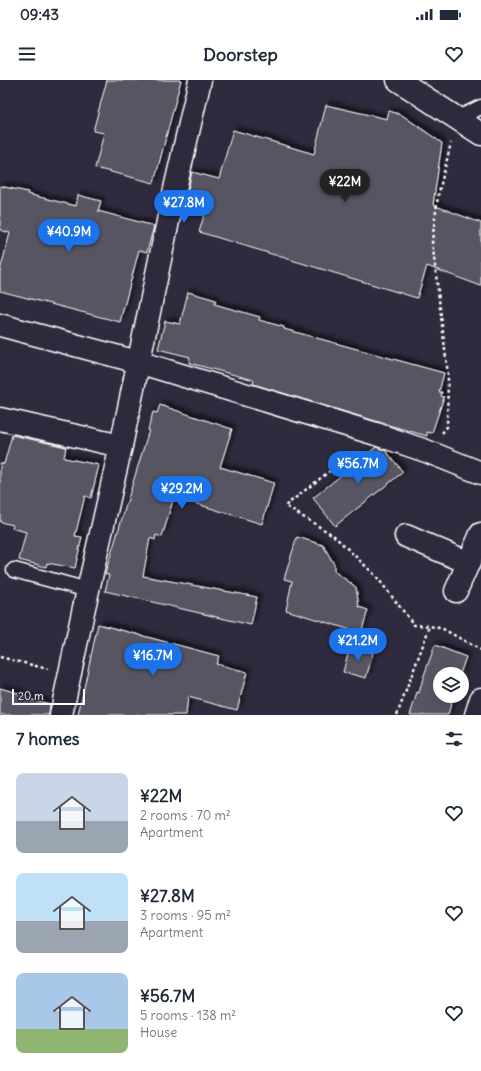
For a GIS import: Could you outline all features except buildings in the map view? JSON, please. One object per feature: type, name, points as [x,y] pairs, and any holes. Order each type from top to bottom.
[{"type":"street","points":[[61,715],[121,446],[172,202],[200,80]]},
{"type":"street","points":[[398,80],[481,134]]},
{"type":"street","points":[[0,325],[138,362],[376,434],[426,451],[481,473]]},
{"type":"street","points":[[0,419],[121,446]]},
{"type":"street","points":[[456,591],[481,534]]},
{"type":"street","points":[[406,536],[469,563]]},
{"type":"street","points":[[476,715],[481,699]]},
{"type":"lane","points":[[456,119],[481,107]]},
{"type":"lane","points":[[14,570],[88,590]]},
{"type":"path","points":[[426,451],[447,427],[448,375],[432,241],[438,196],[456,119]]},
{"type":"path","points":[[376,434],[285,506],[333,535],[376,576],[414,624],[442,629],[481,650]]},
{"type":"path","points":[[397,715],[430,626]]},
{"type":"path","points":[[0,657],[70,675]]}]
